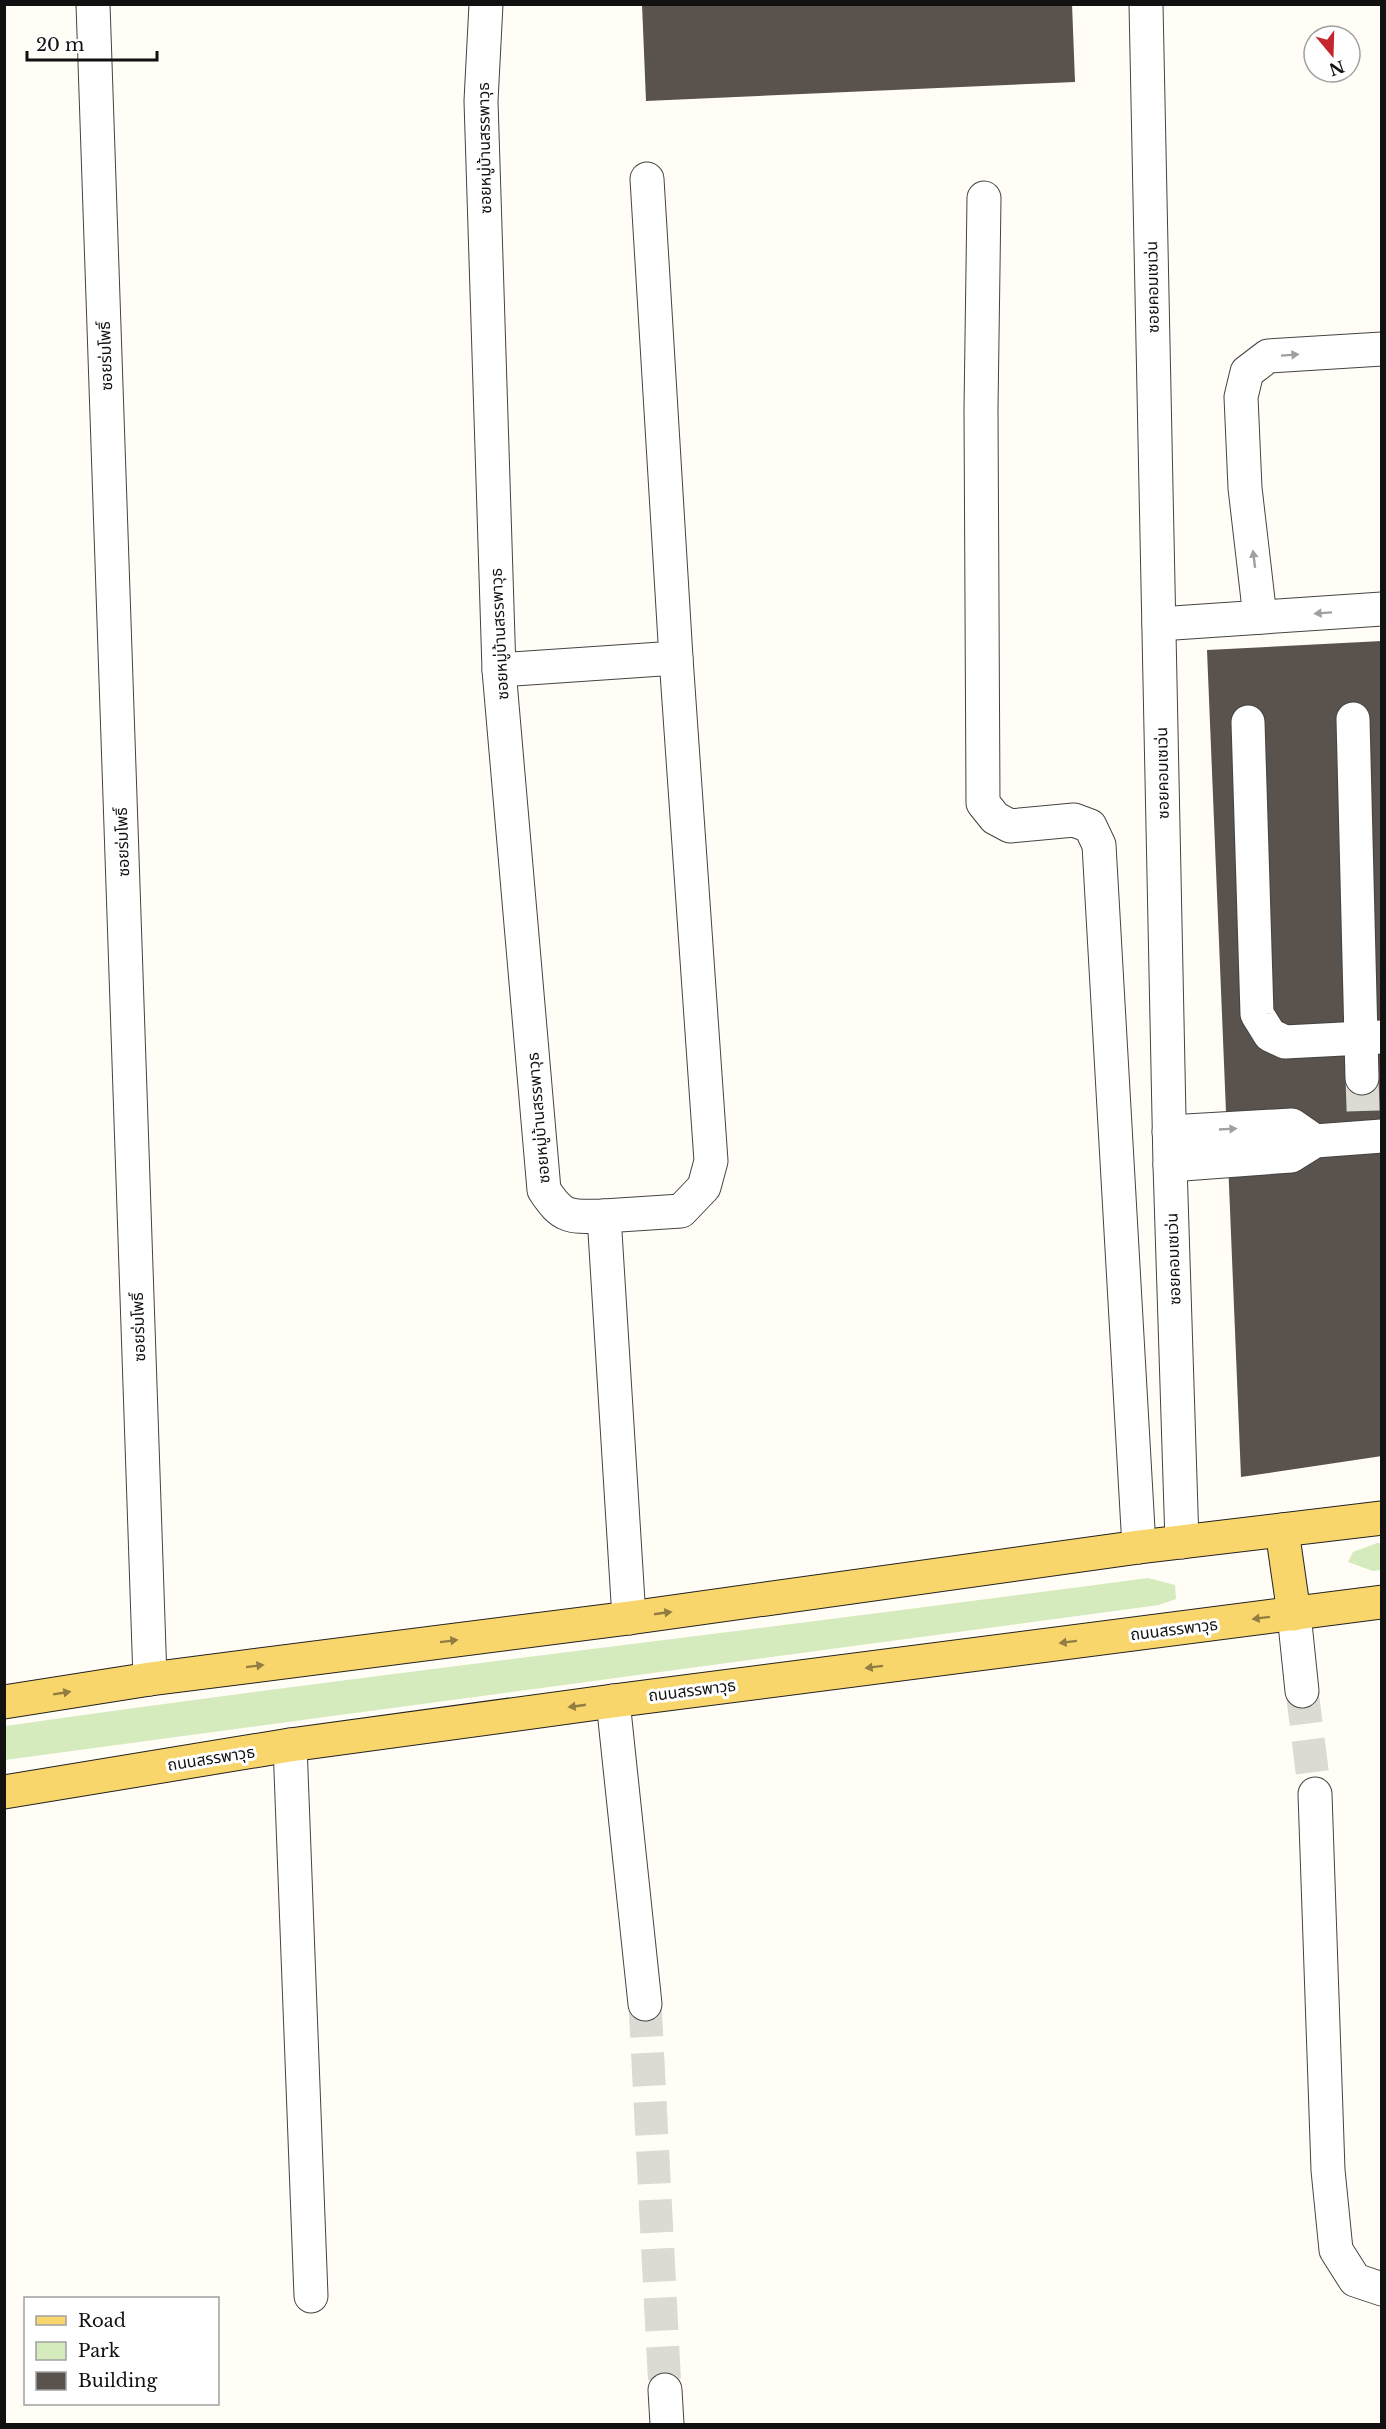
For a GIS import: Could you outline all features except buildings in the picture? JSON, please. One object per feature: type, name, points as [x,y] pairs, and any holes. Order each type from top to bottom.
[{"type":"main road","points":[[4,1702],[150,1679],[629,1618],[1139,1547],[1382,1518]]},
{"type":"main road","points":[[1282,1530],[1294,1614]]},
{"type":"main road","name":"ถนนสรรพาวุธ","points":[[4,1791],[290,1745],[1382,1602]]},
{"type":"street","name":"ซอยร่มโพธิ์","points":[[93,4],[150,1679]]},
{"type":"street","name":"ซอยหมู่บ้านสรรพาวุธ","points":[[486,4],[482,101],[499,670],[544,1190],[557,1210],[579,1217],[681,1210],[704,1187],[711,1161],[676,658],[647,179]]},
{"type":"street","name":"ซอยคอมเซเว่น","points":[[1146,4],[1169,1132],[1182,1542]]},
{"type":"street","points":[[984,198],[981,409],[983,803],[995,818],[1010,826],[1074,820],[1090,826],[1099,845],[1139,1547]]},
{"type":"street","points":[[1260,617],[1245,488],[1241,397],[1247,372],[1268,356],[1382,349]]},
{"type":"street","points":[[1159,624],[1382,609]]},
{"type":"street","points":[[499,670],[676,658]]},
{"type":"street","points":[[1353,719],[1371,1038],[1362,1078]]},
{"type":"street","points":[[1248,722],[1257,1014],[1270,1035],[1285,1042],[1371,1038]]},
{"type":"street","points":[[1169,1132],[1292,1125],[1315,1141]]},
{"type":"street","points":[[1170,1165],[1291,1156],[1315,1141],[1382,1136]]},
{"type":"street","points":[[604,1216],[629,1618]]},
{"type":"street","points":[[1294,1614],[1302,1691]]},
{"type":"street","points":[[613,1701],[645,2004]]},
{"type":"street","points":[[290,1745],[310,2296]]},
{"type":"street","points":[[1315,1794],[1329,2170],[1336,2250],[1355,2280],[1382,2289]]},
{"type":"street","points":[[665,2390],[667,2424]]},
{"type":"green space","points":[[1381,1543],[1381,1570],[1373,1571],[1348,1562],[1353,1552]]},
{"type":"green space","points":[[1148,1578],[1175,1585],[1176,1599],[1159,1605],[5,1760],[5,1726],[290,1687]]},
{"type":"tunnel","points":[[1362,1078],[1364,1137]]},
{"type":"tunnel","points":[[1302,1691],[1315,1794]]},
{"type":"tunnel","points":[[645,2004],[665,2390]]}]
